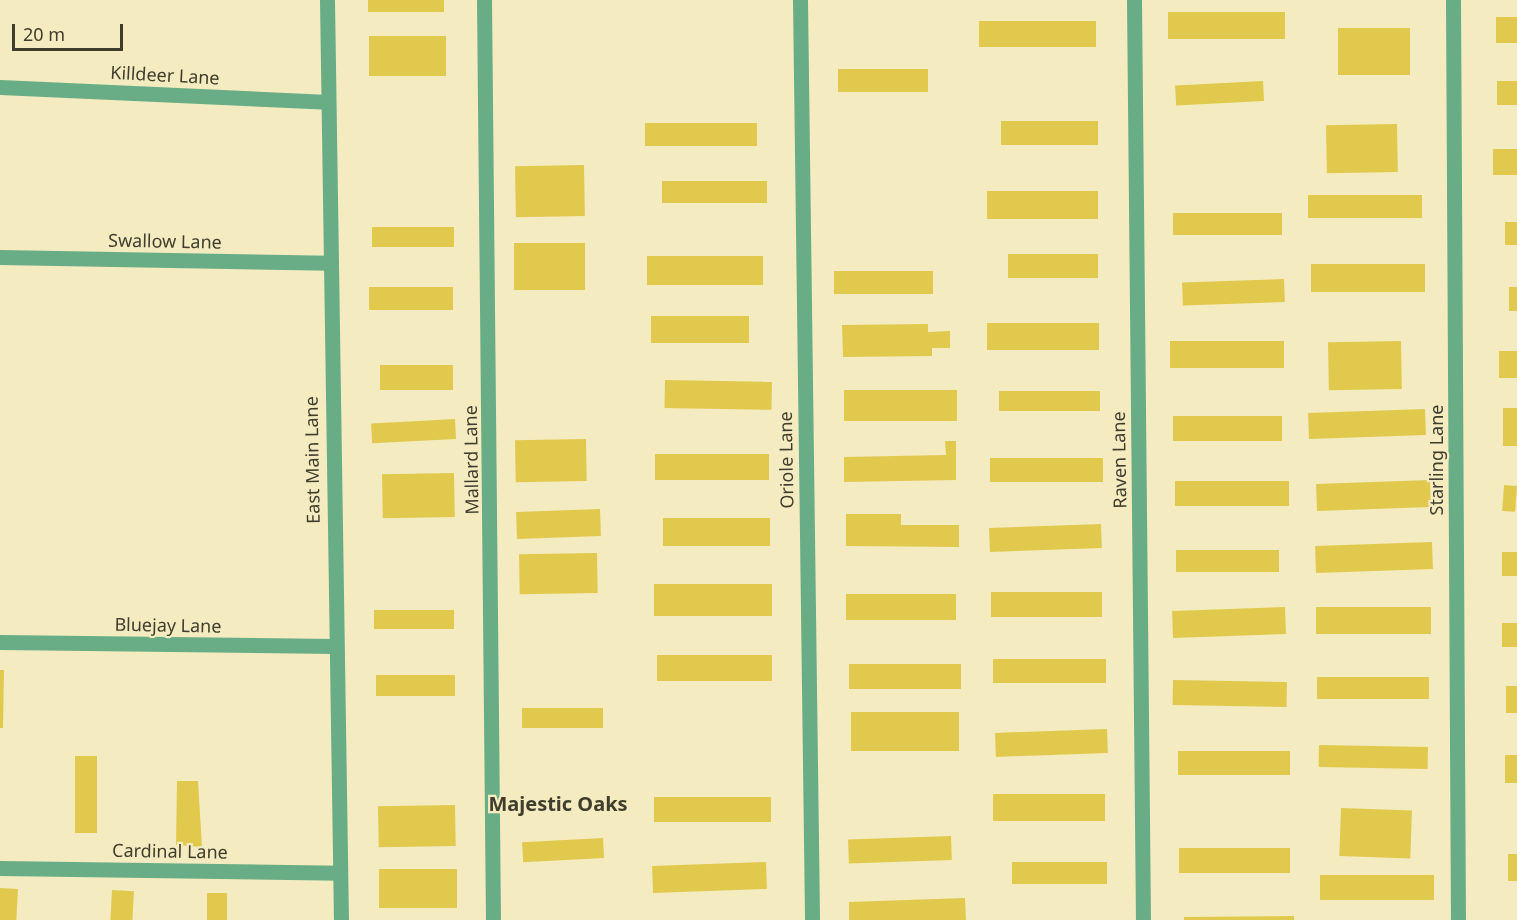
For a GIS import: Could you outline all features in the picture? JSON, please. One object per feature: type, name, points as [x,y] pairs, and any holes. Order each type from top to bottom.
[{"type":"street","name":"East Main Lane","points":[[327,0],[335,646],[341,920]]},
{"type":"street","name":"Mallard Lane","points":[[484,0],[494,920]]},
{"type":"street","name":"Oriole Lane","points":[[800,0],[812,920]]},
{"type":"street","name":"Raven Lane","points":[[1134,0],[1143,920]]},
{"type":"street","name":"Starling Lane","points":[[1453,0],[1458,920]]},
{"type":"street","name":"Killdeer Lane","points":[[0,87],[328,102]]},
{"type":"street","name":"Swallow Lane","points":[[0,257],[330,263]]},
{"type":"street","name":"Bluejay Lane","points":[[0,642],[335,646]]},
{"type":"street","name":"Cardinal Lane","points":[[0,868],[340,873]]},
{"type":"building","points":[[368,0],[444,0],[444,12],[368,12]]},
{"type":"building","points":[[1168,12],[1285,12],[1285,39],[1168,39]]},
{"type":"building","points":[[1496,17],[1517,17],[1517,43],[1496,43]]},
{"type":"building","points":[[979,21],[1096,21],[1096,47],[979,47]]},
{"type":"building","points":[[1338,28],[1410,28],[1410,75],[1338,75]]},
{"type":"building","points":[[369,36],[446,36],[446,76],[369,76]]},
{"type":"building","points":[[838,69],[928,69],[928,92],[838,92]]},
{"type":"building","points":[[1263,81],[1264,101],[1176,106],[1175,86]]},
{"type":"building","points":[[1497,81],[1517,81],[1517,105],[1497,105]]},
{"type":"building","points":[[1001,121],[1098,121],[1098,145],[1001,145]]},
{"type":"building","points":[[645,123],[757,123],[757,146],[645,146]]},
{"type":"building","points":[[1397,124],[1398,172],[1327,173],[1326,125]]},
{"type":"building","points":[[1493,149],[1517,149],[1517,175],[1493,175]]},
{"type":"building","points":[[584,165],[585,216],[516,217],[515,166]]},
{"type":"building","points":[[662,181],[767,181],[767,203],[662,203]]},
{"type":"building","points":[[987,191],[1098,191],[1098,219],[987,219]]},
{"type":"building","points":[[1308,195],[1422,195],[1422,218],[1308,218]]},
{"type":"building","points":[[1173,213],[1282,213],[1282,235],[1173,235]]},
{"type":"building","points":[[1505,222],[1517,222],[1517,245],[1505,245]]},
{"type":"building","points":[[372,227],[454,227],[454,247],[372,247]]},
{"type":"building","points":[[514,243],[585,243],[585,290],[514,290]]},
{"type":"building","points":[[1008,254],[1098,254],[1098,278],[1008,278]]},
{"type":"building","points":[[647,256],[763,256],[763,285],[647,285]]},
{"type":"building","points":[[1311,264],[1425,264],[1425,292],[1311,292]]},
{"type":"building","points":[[834,271],[933,271],[933,294],[834,294]]},
{"type":"building","points":[[1284,279],[1285,302],[1183,306],[1182,283]]},
{"type":"building","points":[[369,287],[453,287],[453,310],[369,310]]},
{"type":"building","points":[[1509,287],[1517,287],[1517,311],[1509,311]]},
{"type":"building","points":[[651,316],[749,316],[749,343],[651,343]]},
{"type":"building","points":[[987,323],[1099,323],[1099,350],[987,350]]},
{"type":"building","points":[[928,324],[928,332],[950,331],[950,348],[932,348],[932,356],[843,357],[842,325]]},
{"type":"building","points":[[1170,341],[1284,341],[1284,368],[1170,368]]},
{"type":"building","points":[[1401,341],[1402,389],[1329,390],[1328,342]]},
{"type":"building","points":[[1499,351],[1517,351],[1517,378],[1499,378]]},
{"type":"building","points":[[380,365],[453,365],[453,390],[380,390]]},
{"type":"building","points":[[665,380],[772,382],[771,410],[665,408]]},
{"type":"building","points":[[844,390],[957,390],[957,421],[844,421]]},
{"type":"building","points":[[999,391],[1100,391],[1100,411],[999,411]]},
{"type":"building","points":[[1503,408],[1517,408],[1517,446],[1503,446]]},
{"type":"building","points":[[1425,409],[1426,435],[1309,439],[1308,413]]},
{"type":"building","points":[[1173,416],[1282,416],[1282,441],[1173,441]]},
{"type":"building","points":[[455,419],[456,439],[372,443],[371,423]]},
{"type":"building","points":[[586,439],[587,481],[516,482],[515,440]]},
{"type":"building","points":[[945,441],[956,441],[956,480],[844,482],[844,457],[946,455]]},
{"type":"building","points":[[655,454],[769,454],[769,480],[655,480]]},
{"type":"building","points":[[990,458],[1103,458],[1103,482],[990,482]]},
{"type":"building","points":[[454,473],[455,517],[383,518],[382,474]]},
{"type":"building","points":[[1430,480],[1431,507],[1317,511],[1316,484]]},
{"type":"building","points":[[1175,481],[1289,481],[1289,506],[1175,506]]},
{"type":"building","points":[[1504,485],[1517,486],[1515,512],[1502,511]]},
{"type":"building","points":[[600,509],[601,536],[517,539],[516,512]]},
{"type":"building","points":[[846,514],[901,514],[901,525],[959,525],[959,547],[846,546]]},
{"type":"building","points":[[663,518],[770,518],[770,546],[663,546]]},
{"type":"building","points":[[1101,524],[1102,548],[990,552],[989,528]]},
{"type":"building","points":[[1432,542],[1433,569],[1316,573],[1315,546]]},
{"type":"building","points":[[1176,550],[1279,550],[1279,572],[1176,572]]},
{"type":"building","points":[[1502,552],[1517,552],[1517,576],[1502,576]]},
{"type":"building","points":[[597,553],[598,593],[520,594],[519,554]]},
{"type":"building","points":[[654,584],[772,584],[772,616],[654,616]]},
{"type":"building","points":[[991,592],[1102,592],[1102,617],[991,617]]},
{"type":"building","points":[[846,594],[956,594],[956,620],[846,620]]},
{"type":"building","points":[[1285,607],[1286,634],[1173,638],[1172,611]]},
{"type":"building","points":[[1316,607],[1431,607],[1431,634],[1316,634]]},
{"type":"building","points":[[374,610],[454,610],[454,629],[374,629]]},
{"type":"building","points":[[1502,623],[1517,623],[1517,647],[1502,647]]},
{"type":"building","points":[[657,655],[772,655],[772,681],[657,681]]},
{"type":"building","points":[[993,659],[1106,659],[1106,683],[993,683]]},
{"type":"building","points":[[849,664],[961,664],[961,689],[849,689]]},
{"type":"building","points":[[0,670],[4,670],[3,728],[0,728]]},
{"type":"building","points":[[376,675],[455,675],[455,696],[376,696]]},
{"type":"building","points":[[1317,677],[1429,677],[1429,699],[1317,699]]},
{"type":"building","points":[[1173,680],[1287,682],[1287,707],[1173,705]]},
{"type":"building","points":[[1506,686],[1517,686],[1517,713],[1506,713]]},
{"type":"building","points":[[522,708],[603,708],[603,728],[522,728]]},
{"type":"building","points":[[851,712],[959,712],[959,751],[851,751]]},
{"type":"building","points":[[1107,729],[1108,753],[996,757],[995,733]]},
{"type":"building","points":[[1319,745],[1428,747],[1428,769],[1319,767]]},
{"type":"building","points":[[1178,751],[1290,751],[1290,775],[1178,775]]},
{"type":"building","points":[[1505,755],[1517,755],[1517,783],[1505,783]]},
{"type":"building","points":[[75,756],[97,756],[97,833],[75,833]]},
{"type":"building","points":[[177,781],[198,781],[202,847],[176,845]]},
{"type":"building","points":[[993,794],[1105,794],[1105,821],[993,821]]},
{"type":"building","points":[[654,797],[771,797],[771,822],[654,822]]},
{"type":"building","points":[[455,805],[456,846],[379,847],[378,806]]},
{"type":"building","points":[[1341,808],[1412,810],[1410,858],[1339,856]]},
{"type":"building","points":[[951,836],[952,860],[849,864],[848,840]]},
{"type":"building","points":[[603,838],[604,858],[523,862],[522,842]]},
{"type":"building","points":[[1179,848],[1290,848],[1290,873],[1179,873]]},
{"type":"building","points":[[1508,854],[1517,854],[1517,881],[1508,881]]},
{"type":"building","points":[[766,862],[767,889],[653,893],[652,866]]},
{"type":"building","points":[[1012,862],[1107,862],[1107,884],[1012,884]]},
{"type":"building","points":[[379,869],[457,869],[457,908],[379,908]]},
{"type":"building","points":[[1320,875],[1434,875],[1434,900],[1320,900]]},
{"type":"building","points":[[0,888],[18,889],[16,920],[0,920]]},
{"type":"building","points":[[112,890],[134,891],[132,920],[110,920]]},
{"type":"building","points":[[207,893],[227,893],[227,920],[207,920]]},
{"type":"building","points":[[965,898],[966,920],[849,920],[849,902]]},
{"type":"building","points":[[1294,916],[1294,920],[1184,920],[1184,917]]},
{"type":"district","name":"Majestic Oaks","points":[[558,803]]}]
